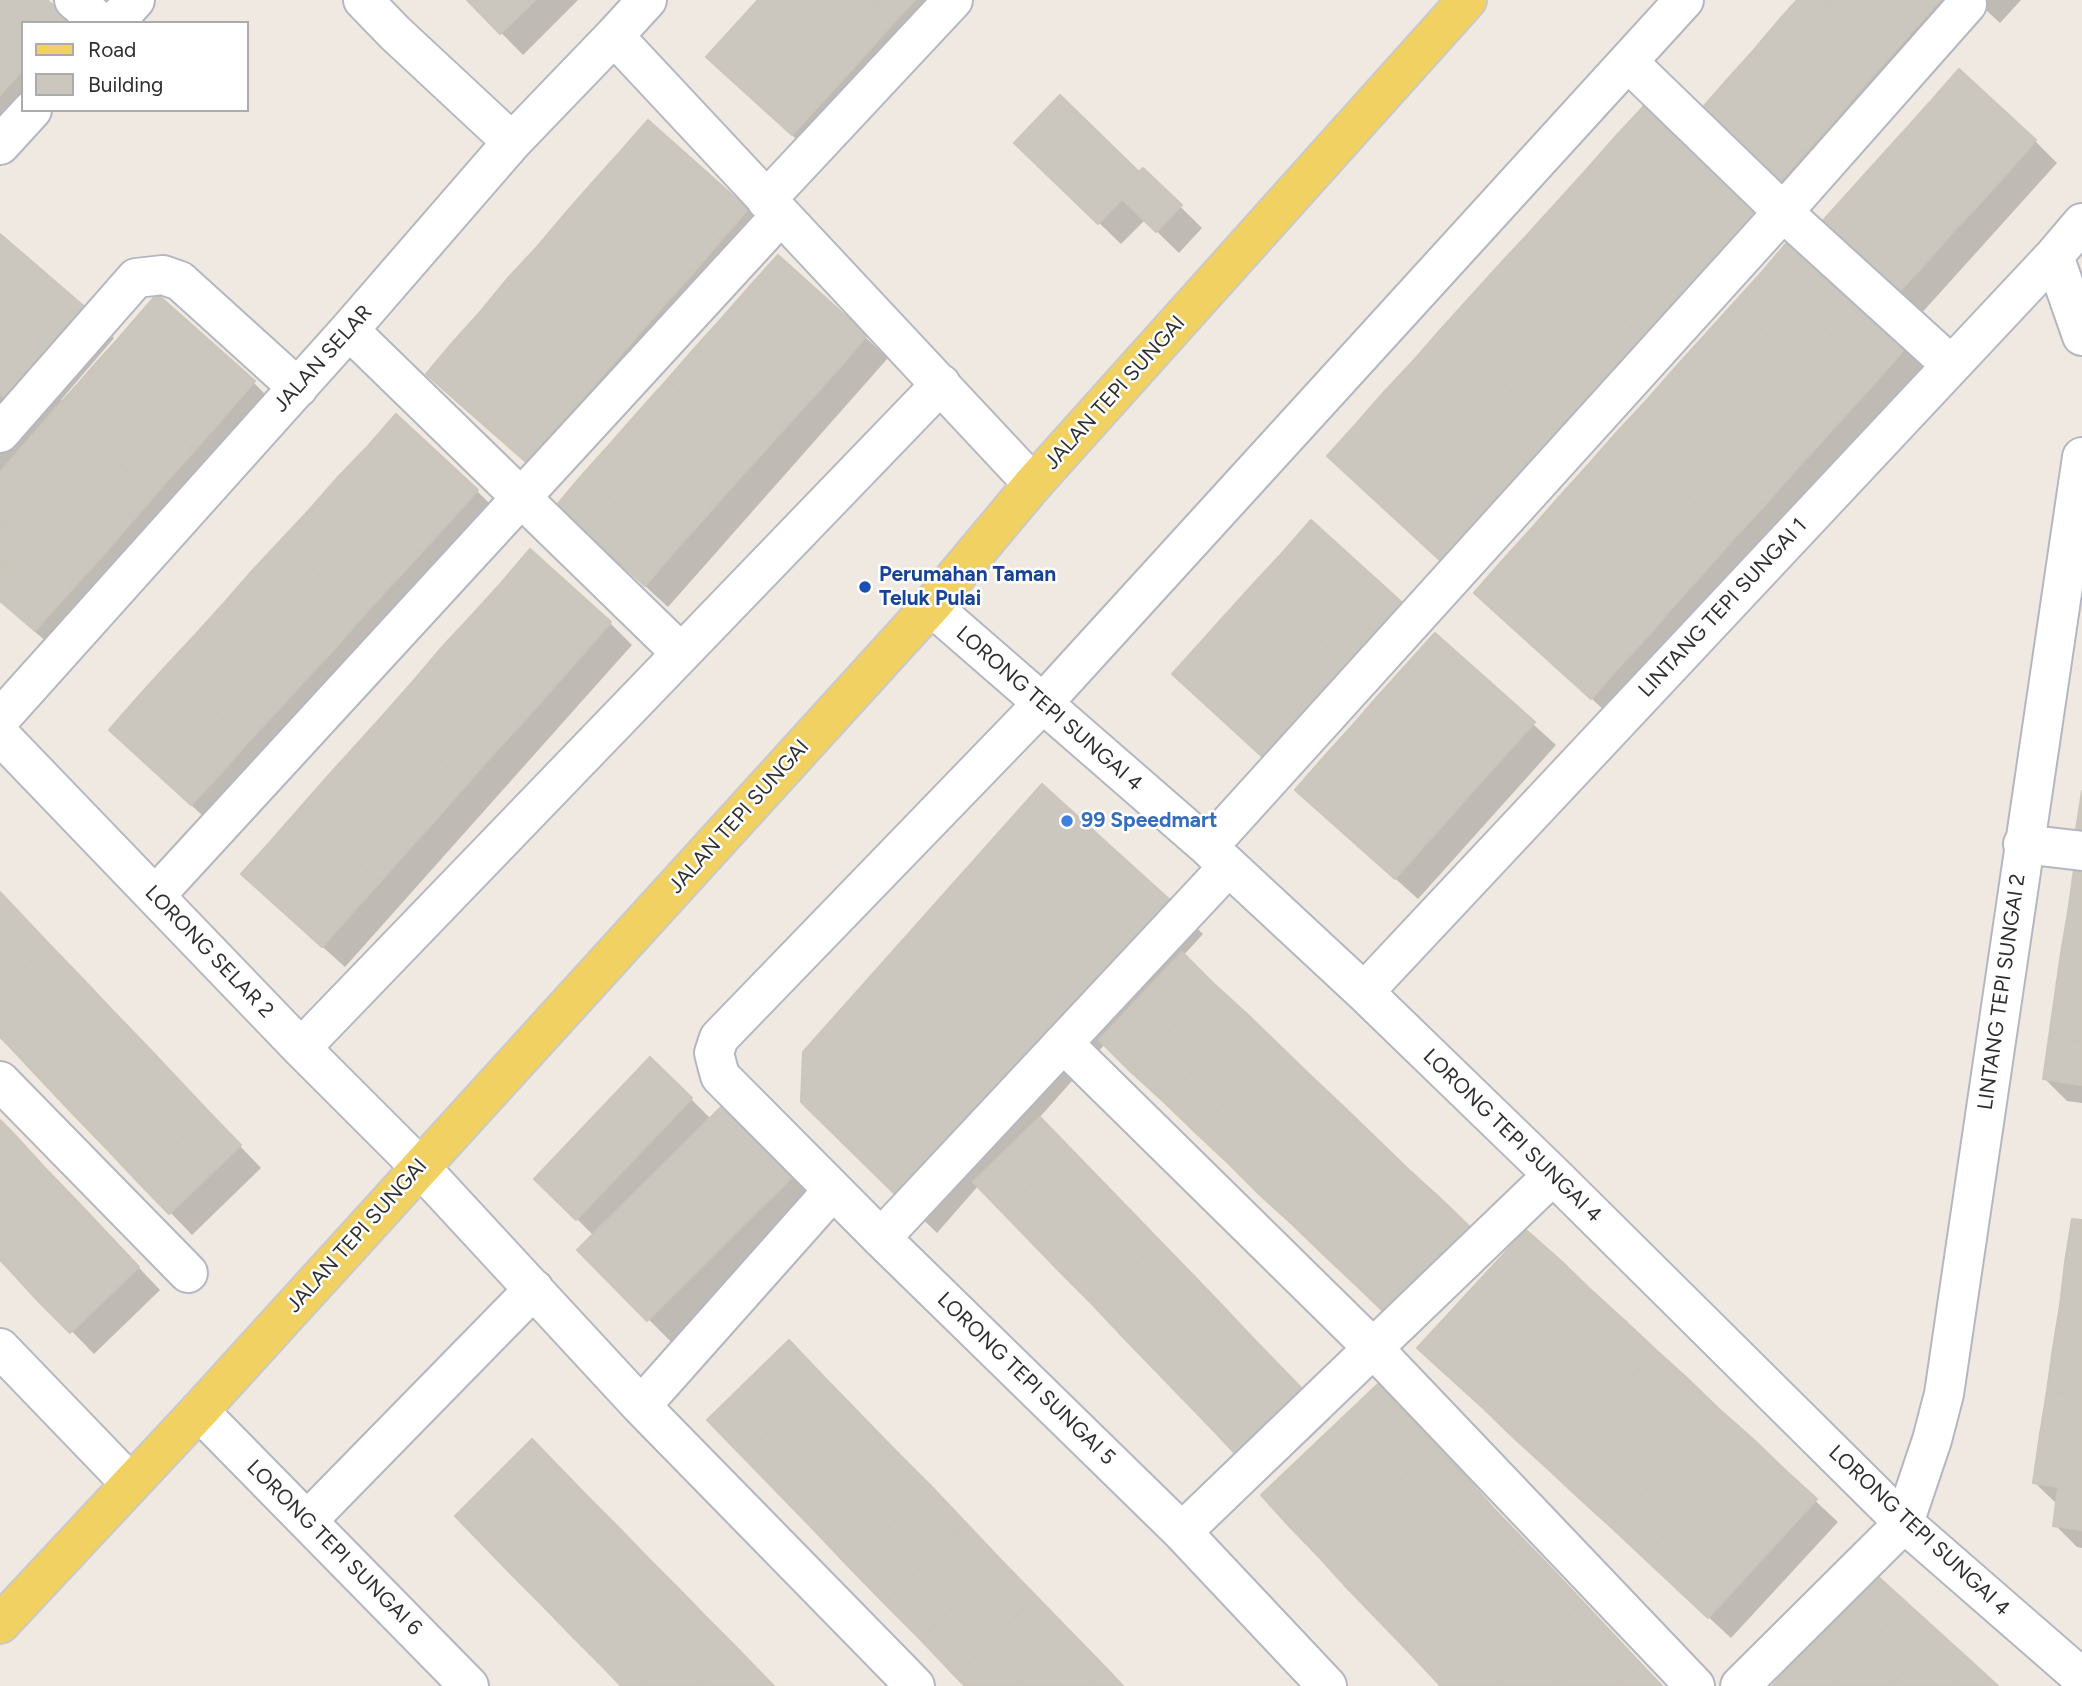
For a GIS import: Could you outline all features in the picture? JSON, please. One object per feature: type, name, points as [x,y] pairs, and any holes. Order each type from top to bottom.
[{"type":"main road","name":"JALAN TEPI SUNGAI","points":[[5,1608],[199,1411],[931,606],[1033,484],[1467,0]]},
{"type":"street","points":[[74,0],[99,21]]},
{"type":"street","points":[[116,21],[135,0]]},
{"type":"street","points":[[363,0],[512,142]]},
{"type":"street","name":"JALAN SELAR","points":[[0,719],[298,388],[512,142],[647,0]]},
{"type":"street","points":[[155,896],[522,498],[953,0]]},
{"type":"street","points":[[1042,704],[1684,0]]},
{"type":"street","points":[[881,1238],[1063,1043],[1218,857],[1967,5]]},
{"type":"street","points":[[614,36],[1033,484]]},
{"type":"street","points":[[1628,62],[1783,212],[1951,365]]},
{"type":"street","points":[[0,145],[30,112]]},
{"type":"street","name":"LINTANG TEPI SUNGAI 1","points":[[1364,992],[2082,223]]},
{"type":"street","points":[[2054,256],[2082,336]]},
{"type":"street","points":[[0,433],[136,278],[163,275],[180,281],[298,388]]},
{"type":"street","points":[[349,330],[681,653]]},
{"type":"street","points":[[301,1048],[941,384]]},
{"type":"street","name":"LINTANG TEPI SUNGAI 2","points":[[1904,1523],[1944,1394],[2082,457]]},
{"type":"street","name":"LORONG TEPI SUNGAI 4","points":[[931,606],[1218,857],[1364,992],[1904,1523],[2082,1678]]},
{"type":"street","name":"LORONG TEPI SUNGAI 5","points":[[1042,704],[719,1038],[713,1053],[720,1076],[881,1238],[1182,1532],[1327,1686]]},
{"type":"street","name":"LORONG SELAR 2","points":[[0,735],[301,1048],[420,1167],[641,1406],[915,1686]]},
{"type":"street","points":[[2024,844],[2082,851]]},
{"type":"street","points":[[1063,1043],[1373,1349],[1695,1686]]},
{"type":"street","points":[[0,1081],[188,1273]]},
{"type":"street","points":[[1182,1532],[1553,1175]]},
{"type":"street","points":[[641,1406],[833,1190]]},
{"type":"street","points":[[307,1521],[534,1289]]},
{"type":"street","points":[[0,1348],[130,1483]]},
{"type":"street","name":"LORONG TEPI SUNGAI 6","points":[[199,1411],[469,1686]]},
{"type":"street","points":[[1740,1686],[1904,1523]]},
{"type":"building","points":[[0,0],[3,0],[26,21],[21,21],[21,55],[0,37]]},
{"type":"building","points":[[3,0],[47,0],[69,19],[67,21],[26,21]]},
{"type":"building","points":[[467,0],[535,0],[500,34]]},
{"type":"building","points":[[758,0],[803,0],[864,56],[833,90],[747,12]]},
{"type":"building","points":[[803,0],[872,0],[895,21],[864,56]]},
{"type":"building","points":[[872,0],[915,0],[895,21]]},
{"type":"building","points":[[1797,0],[1822,0],[1888,59],[1860,90],[1780,19]]},
{"type":"building","points":[[1822,0],[1885,0],[1916,27],[1888,59]]},
{"type":"building","points":[[1885,0],[1940,0],[1916,27]]},
{"type":"building","points":[[747,12],[833,90],[792,135],[706,57]]},
{"type":"building","points":[[1780,19],[1860,90],[1833,122],[1753,51]]},
{"type":"building","points":[[0,37],[21,55],[21,72],[9,85],[0,77]]},
{"type":"building","points":[[1753,51],[1833,122],[1804,154],[1725,82]]},
{"type":"building","points":[[1959,69],[2036,140],[2009,171],[1931,101]]},
{"type":"building","points":[[0,77],[9,85],[0,95]]},
{"type":"building","points":[[1725,82],[1804,154],[1777,185],[1697,114]]},
{"type":"building","points":[[1060,95],[1139,172],[1143,168],[1182,205],[1156,232],[1122,199],[1098,224],[1014,143]]},
{"type":"building","points":[[1931,101],[2009,171],[1981,202],[1903,132]]},
{"type":"building","points":[[1645,105],[1763,213],[1734,245],[1616,136]]},
{"type":"building","points":[[648,120],[748,209],[721,240],[620,152]]},
{"type":"building","points":[[1903,132],[1981,202],[1952,233],[1875,163]]},
{"type":"building","points":[[1616,136],[1734,245],[1705,276],[1587,169]]},
{"type":"building","points":[[620,152],[721,240],[693,273],[592,183]]},
{"type":"building","points":[[1875,163],[1952,233],[1925,264],[1847,194]]},
{"type":"building","points":[[1587,169],[1705,276],[1677,308],[1558,201]]},
{"type":"building","points":[[592,183],[693,273],[665,304],[564,215]]},
{"type":"building","points":[[1847,194],[1925,264],[1896,295],[1819,225]]},
{"type":"building","points":[[1558,201],[1677,308],[1647,341],[1529,233]]},
{"type":"building","points":[[564,215],[665,304],[637,336],[537,247]]},
{"type":"building","points":[[1529,233],[1647,341],[1619,373],[1500,264]]},
{"type":"building","points":[[0,234],[94,315],[74,339],[0,274]]},
{"type":"building","points":[[1790,239],[1907,346],[1879,378],[1762,272]]},
{"type":"building","points":[[537,247],[637,336],[609,368],[508,278]]},
{"type":"building","points":[[778,255],[867,335],[840,367],[750,286]]},
{"type":"building","points":[[1500,264],[1619,373],[1589,405],[1471,296]]},
{"type":"building","points":[[1762,272],[1879,378],[1850,410],[1733,304]]},
{"type":"building","points":[[0,274],[74,339],[54,361],[0,314]]},
{"type":"building","points":[[508,278],[609,368],[582,399],[481,311]]},
{"type":"building","points":[[750,286],[840,367],[812,398],[722,318]]},
{"type":"building","points":[[157,294],[255,381],[235,404],[137,317]]},
{"type":"building","points":[[1471,296],[1589,405],[1561,437],[1442,328]]},
{"type":"building","points":[[1733,304],[1850,410],[1821,442],[1704,336]]},
{"type":"building","points":[[481,311],[582,399],[554,431],[453,342]]},
{"type":"building","points":[[0,314],[54,361],[34,384],[0,354]]},
{"type":"building","points":[[137,317],[235,404],[215,427],[117,340]]},
{"type":"building","points":[[722,318],[812,398],[784,429],[694,349]]},
{"type":"building","points":[[1442,328],[1561,437],[1532,468],[1414,360]]},
{"type":"building","points":[[1704,336],[1821,442],[1792,474],[1675,368]]},
{"type":"building","points":[[117,340],[215,427],[195,450],[97,362]]},
{"type":"building","points":[[453,342],[554,431],[526,462],[426,374]]},
{"type":"building","points":[[694,349],[784,429],[756,460],[667,380]]},
{"type":"building","points":[[0,354],[34,384],[15,407],[0,394]]},
{"type":"building","points":[[1414,360],[1532,468],[1503,500],[1384,392]]},
{"type":"building","points":[[97,362],[195,450],[174,473],[77,385]]},
{"type":"building","points":[[1675,368],[1792,474],[1764,506],[1647,400]]},
{"type":"building","points":[[667,380],[756,460],[728,491],[639,411]]},
{"type":"building","points":[[77,385],[174,473],[155,495],[56,408]]},
{"type":"building","points":[[1384,392],[1503,500],[1474,532],[1356,424]]},
{"type":"building","points":[[1647,400],[1764,506],[1734,538],[1617,432]]},
{"type":"building","points":[[56,408],[155,495],[135,518],[36,431]]},
{"type":"building","points":[[639,411],[728,491],[700,523],[611,443]]},
{"type":"building","points":[[396,414],[478,490],[450,521],[368,446]]},
{"type":"building","points":[[1356,424],[1474,532],[1444,564],[1327,456]]},
{"type":"building","points":[[36,431],[135,518],[115,541],[16,454]]},
{"type":"building","points":[[1617,432],[1734,538],[1706,570],[1589,464]]},
{"type":"building","points":[[611,443],[700,523],[672,554],[583,474]]},
{"type":"building","points":[[368,446],[450,521],[421,553],[338,477]]},
{"type":"building","points":[[16,454],[115,541],[95,564],[0,479],[0,472]]},
{"type":"building","points":[[1589,464],[1706,570],[1677,602],[1560,496]]},
{"type":"building","points":[[583,474],[672,554],[645,586],[556,506]]},
{"type":"building","points":[[338,477],[421,553],[392,584],[310,509]]},
{"type":"building","points":[[0,479],[95,564],[75,586],[0,520]]},
{"type":"building","points":[[1560,496],[1677,602],[1649,635],[1531,529]]},
{"type":"building","points":[[310,509],[392,584],[363,616],[281,540]]},
{"type":"building","points":[[0,520],[75,586],[54,609],[0,560]]},
{"type":"building","points":[[1311,520],[1408,608],[1380,639],[1284,551]]},
{"type":"building","points":[[1531,529],[1649,635],[1619,667],[1502,561]]},
{"type":"building","points":[[281,540],[363,616],[335,648],[252,571]]},
{"type":"building","points":[[530,549],[611,622],[583,654],[502,582]]},
{"type":"building","points":[[1284,551],[1380,639],[1352,670],[1256,581]]},
{"type":"building","points":[[0,560],[54,609],[35,631],[0,601]]},
{"type":"building","points":[[1502,561],[1619,667],[1591,699],[1474,593]]},
{"type":"building","points":[[252,571],[335,648],[306,679],[224,603]]},
{"type":"building","points":[[1256,581],[1352,670],[1324,700],[1227,613]]},
{"type":"building","points":[[502,582],[583,654],[554,687],[473,614]]},
{"type":"building","points":[[224,603],[306,679],[277,711],[195,635]]},
{"type":"building","points":[[1227,613],[1324,700],[1296,732],[1200,643]]},
{"type":"building","points":[[473,614],[554,687],[525,720],[443,646]]},
{"type":"building","points":[[1435,633],[1535,722],[1507,753],[1407,664]]},
{"type":"building","points":[[195,635],[277,711],[248,742],[166,666]]},
{"type":"building","points":[[1200,643],[1296,732],[1268,762],[1172,674]]},
{"type":"building","points":[[443,646],[525,720],[495,752],[415,679]]},
{"type":"building","points":[[1407,664],[1507,753],[1479,784],[1379,695]]},
{"type":"building","points":[[166,666],[248,742],[220,774],[137,698]]},
{"type":"building","points":[[415,679],[495,752],[467,784],[386,712]]},
{"type":"building","points":[[1379,695],[1479,784],[1451,816],[1351,727]]},
{"type":"building","points":[[137,698],[220,774],[191,805],[109,730]]},
{"type":"building","points":[[386,712],[467,784],[438,817],[357,744]]},
{"type":"building","points":[[1351,727],[1451,816],[1423,847],[1323,758]]},
{"type":"building","points":[[357,744],[438,817],[409,849],[328,776]]},
{"type":"building","points":[[1323,758],[1423,847],[1395,879],[1295,790]]},
{"type":"building","points":[[328,776],[409,849],[380,882],[299,809]]},
{"type":"building","points":[[1042,784],[1171,901],[903,1202],[801,1102],[803,1052]]},
{"type":"building","points":[[2082,791],[2082,831],[2076,830]]},
{"type":"building","points":[[299,809],[380,882],[351,914],[270,842]]},
{"type":"building","points":[[270,842],[351,914],[322,947],[241,874]]},
{"type":"building","points":[[2074,870],[2082,871],[2082,914],[2068,912]]},
{"type":"building","points":[[0,892],[17,910],[0,927]]},
{"type":"building","points":[[17,910],[49,944],[0,991],[0,927]]},
{"type":"building","points":[[2068,912],[2082,914],[2082,957],[2061,953]]},
{"type":"building","points":[[49,944],[81,977],[10,1047],[0,1037],[0,991]]},
{"type":"building","points":[[1182,952],[1214,984],[1131,1072],[1099,1040]]},
{"type":"building","points":[[2061,953],[2082,957],[2082,999],[2055,995]]},
{"type":"building","points":[[81,977],[113,1011],[41,1080],[10,1047]]},
{"type":"building","points":[[1214,984],[1247,1014],[1164,1102],[1131,1072]]},
{"type":"building","points":[[2055,995],[2082,999],[2082,1042],[2049,1037]]},
{"type":"building","points":[[113,1011],[145,1044],[73,1114],[41,1080]]},
{"type":"building","points":[[1247,1014],[1279,1045],[1196,1133],[1164,1102]]},
{"type":"building","points":[[2049,1037],[2082,1042],[2082,1085],[2043,1079]]},
{"type":"building","points":[[145,1044],[177,1078],[105,1147],[73,1114]]},
{"type":"building","points":[[1279,1045],[1311,1076],[1228,1163],[1196,1133]]},
{"type":"building","points":[[650,1057],[692,1098],[576,1220],[534,1179]]},
{"type":"building","points":[[1311,1076],[1344,1107],[1260,1195],[1228,1163]]},
{"type":"building","points":[[177,1078],[209,1112],[137,1181],[105,1147]]},
{"type":"building","points":[[726,1102],[796,1173],[647,1321],[577,1250]]},
{"type":"building","points":[[1344,1107],[1376,1138],[1293,1225],[1260,1195]]},
{"type":"building","points":[[209,1112],[241,1145],[169,1214],[137,1181]]},
{"type":"building","points":[[1040,1117],[1070,1148],[1003,1213],[973,1182]]},
{"type":"building","points":[[0,1120],[13,1133],[0,1146]]},
{"type":"building","points":[[13,1133],[44,1167],[0,1209],[0,1146]]},
{"type":"building","points":[[1376,1138],[1408,1169],[1325,1256],[1293,1225]]},
{"type":"building","points":[[1070,1148],[1100,1179],[1033,1244],[1003,1213]]},
{"type":"building","points":[[44,1167],[76,1200],[7,1267],[0,1260],[0,1209]]},
{"type":"building","points":[[1408,1169],[1441,1199],[1358,1287],[1325,1256]]},
{"type":"building","points":[[1100,1179],[1130,1210],[1063,1275],[1033,1244]]},
{"type":"building","points":[[1441,1199],[1473,1230],[1390,1318],[1358,1287]]},
{"type":"building","points":[[76,1200],[108,1234],[38,1301],[7,1267]]},
{"type":"building","points":[[1130,1210],[1160,1241],[1093,1305],[1063,1275]]},
{"type":"building","points":[[2072,1219],[2082,1220],[2082,1265],[2065,1262]]},
{"type":"building","points":[[1526,1230],[1559,1259],[1450,1378],[1417,1348]]},
{"type":"building","points":[[108,1234],[139,1267],[70,1333],[38,1301]]},
{"type":"building","points":[[1160,1241],[1190,1272],[1122,1336],[1093,1305]]},
{"type":"building","points":[[1559,1259],[1591,1290],[1482,1407],[1450,1378]]},
{"type":"building","points":[[2065,1262],[2082,1265],[2082,1308],[2060,1305]]},
{"type":"building","points":[[1190,1272],[1220,1303],[1153,1368],[1122,1336]]},
{"type":"building","points":[[1591,1290],[1623,1319],[1514,1438],[1482,1407]]},
{"type":"building","points":[[1220,1303],[1249,1334],[1183,1399],[1153,1368]]},
{"type":"building","points":[[2060,1305],[2082,1308],[2082,1352],[2053,1348]]},
{"type":"building","points":[[1623,1319],[1656,1350],[1547,1468],[1514,1438]]},
{"type":"building","points":[[1249,1334],[1279,1365],[1213,1430],[1183,1399]]},
{"type":"building","points":[[789,1340],[824,1377],[743,1457],[707,1420]]},
{"type":"building","points":[[2053,1348],[2082,1352],[2082,1396],[2047,1391]]},
{"type":"building","points":[[1656,1350],[1688,1379],[1579,1498],[1547,1468]]},
{"type":"building","points":[[1279,1365],[1309,1396],[1242,1461],[1213,1430]]},
{"type":"building","points":[[824,1377],[860,1414],[778,1493],[743,1457]]},
{"type":"building","points":[[1688,1379],[1720,1410],[1611,1527],[1579,1498]]},
{"type":"building","points":[[1378,1384],[1407,1415],[1289,1526],[1261,1495]]},
{"type":"building","points":[[2047,1391],[2082,1396],[2082,1440],[2040,1434]]},
{"type":"building","points":[[1720,1410],[1753,1439],[1644,1558],[1611,1527]]},
{"type":"building","points":[[860,1414],[895,1450],[813,1529],[778,1493]]},
{"type":"building","points":[[1407,1415],[1436,1446],[1319,1557],[1289,1526]]},
{"type":"building","points":[[2040,1434],[2082,1440],[2082,1530],[2053,1526],[2058,1487],[2033,1483]]},
{"type":"building","points":[[532,1439],[561,1469],[484,1546],[455,1516]]},
{"type":"building","points":[[1753,1439],[1784,1469],[1676,1588],[1644,1558]]},
{"type":"building","points":[[1436,1446],[1466,1477],[1348,1589],[1319,1557]]},
{"type":"building","points":[[895,1450],[931,1486],[848,1566],[813,1529]]},
{"type":"building","points":[[561,1469],[590,1499],[513,1576],[484,1546]]},
{"type":"building","points":[[1784,1469],[1817,1499],[1708,1618],[1676,1588]]},
{"type":"building","points":[[1466,1477],[1494,1509],[1378,1620],[1348,1589]]},
{"type":"building","points":[[931,1486],[966,1523],[884,1603],[848,1566]]},
{"type":"building","points":[[590,1499],[620,1529],[543,1606],[513,1576]]},
{"type":"building","points":[[1494,1509],[1524,1540],[1407,1650],[1378,1620]]},
{"type":"building","points":[[966,1523],[1001,1560],[920,1639],[884,1603]]},
{"type":"building","points":[[620,1529],[649,1559],[572,1636],[543,1606]]},
{"type":"building","points":[[1524,1540],[1553,1570],[1437,1682],[1407,1650]]},
{"type":"building","points":[[649,1559],[679,1589],[602,1666],[572,1636]]},
{"type":"building","points":[[1001,1560],[1036,1596],[955,1676],[920,1639]]},
{"type":"building","points":[[1553,1570],[1583,1602],[1494,1686],[1440,1686],[1437,1682]]},
{"type":"building","points":[[1874,1573],[1907,1603],[1832,1686],[1772,1686]]},
{"type":"building","points":[[679,1589],[708,1619],[641,1686],[621,1686],[602,1666]]},
{"type":"building","points":[[1036,1596],[1072,1633],[1017,1686],[965,1686],[955,1676]]},
{"type":"building","points":[[1583,1602],[1612,1633],[1556,1686],[1494,1686]]},
{"type":"building","points":[[1907,1603],[1940,1633],[1891,1686],[1832,1686]]},
{"type":"building","points":[[708,1619],[738,1649],[700,1686],[641,1686]]},
{"type":"building","points":[[1072,1633],[1107,1669],[1090,1686],[1017,1686]]},
{"type":"building","points":[[1612,1633],[1641,1664],[1618,1686],[1556,1686]]},
{"type":"building","points":[[1940,1633],[1972,1662],[1950,1686],[1891,1686]]},
{"type":"building","points":[[738,1649],[767,1679],[760,1686],[700,1686]]},
{"type":"building","points":[[1972,1662],[1998,1686],[1950,1686]]},
{"type":"building","points":[[1641,1664],[1662,1686],[1618,1686]]},
{"type":"building","points":[[1107,1669],[1123,1686],[1090,1686]]},
{"type":"building","points":[[767,1679],[774,1686],[760,1686]]},
{"type":"place","name":"Perumahan Taman Teluk Pulai","points":[[865,587]]},
{"type":"place","name":"99 Speedmart","points":[[1067,821]]}]
